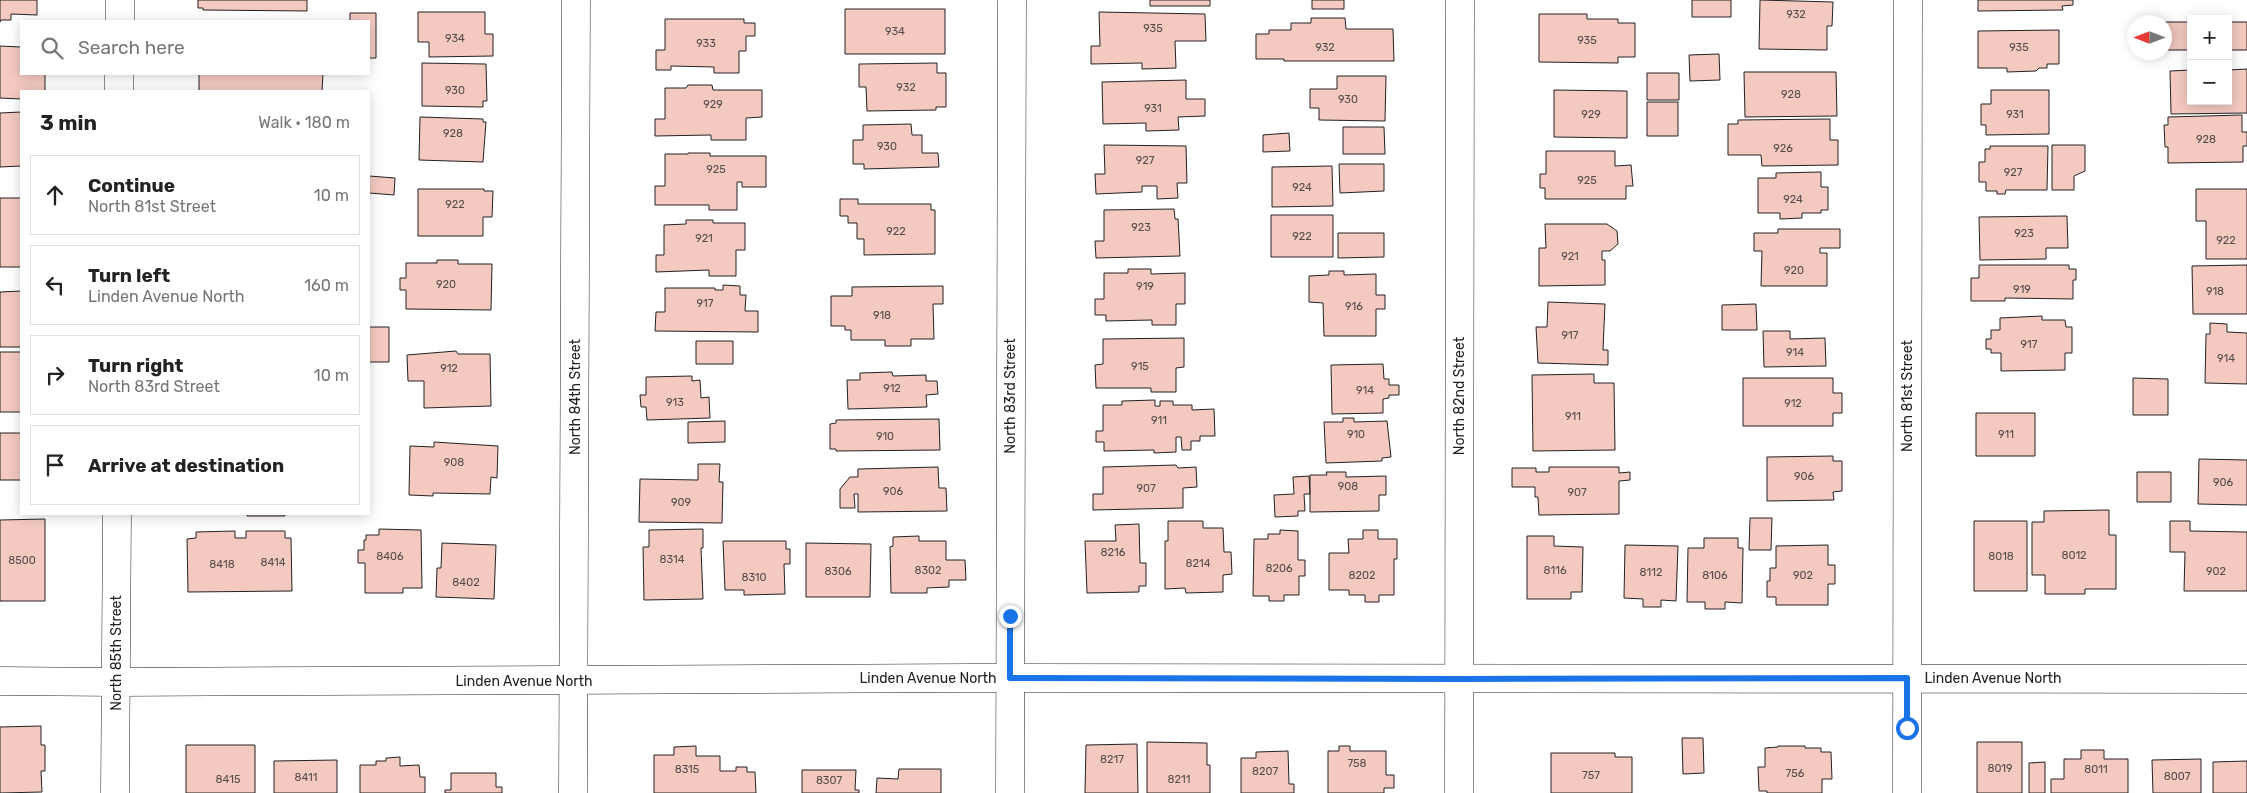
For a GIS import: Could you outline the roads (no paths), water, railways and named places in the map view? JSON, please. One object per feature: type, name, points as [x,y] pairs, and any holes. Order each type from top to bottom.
[{"type":"street","points":[[120,0],[120,20]]},
{"type":"street","name":"North 84th Street","points":[[574,793],[576,0]]},
{"type":"street","name":"North 83rd Street","points":[[1010,793],[1012,0]]},
{"type":"street","name":"North 82nd Street","points":[[1459,793],[1460,0]]},
{"type":"street","name":"North 81st Street","points":[[1907,793],[1908,0]]},
{"type":"street","points":[[119,75],[119,90]]},
{"type":"street","name":"North 85th Street","points":[[115,793],[117,515]]},
{"type":"street","name":"Linden Avenue North","points":[[0,681],[574,681],[1010,678],[2247,679]]}]
